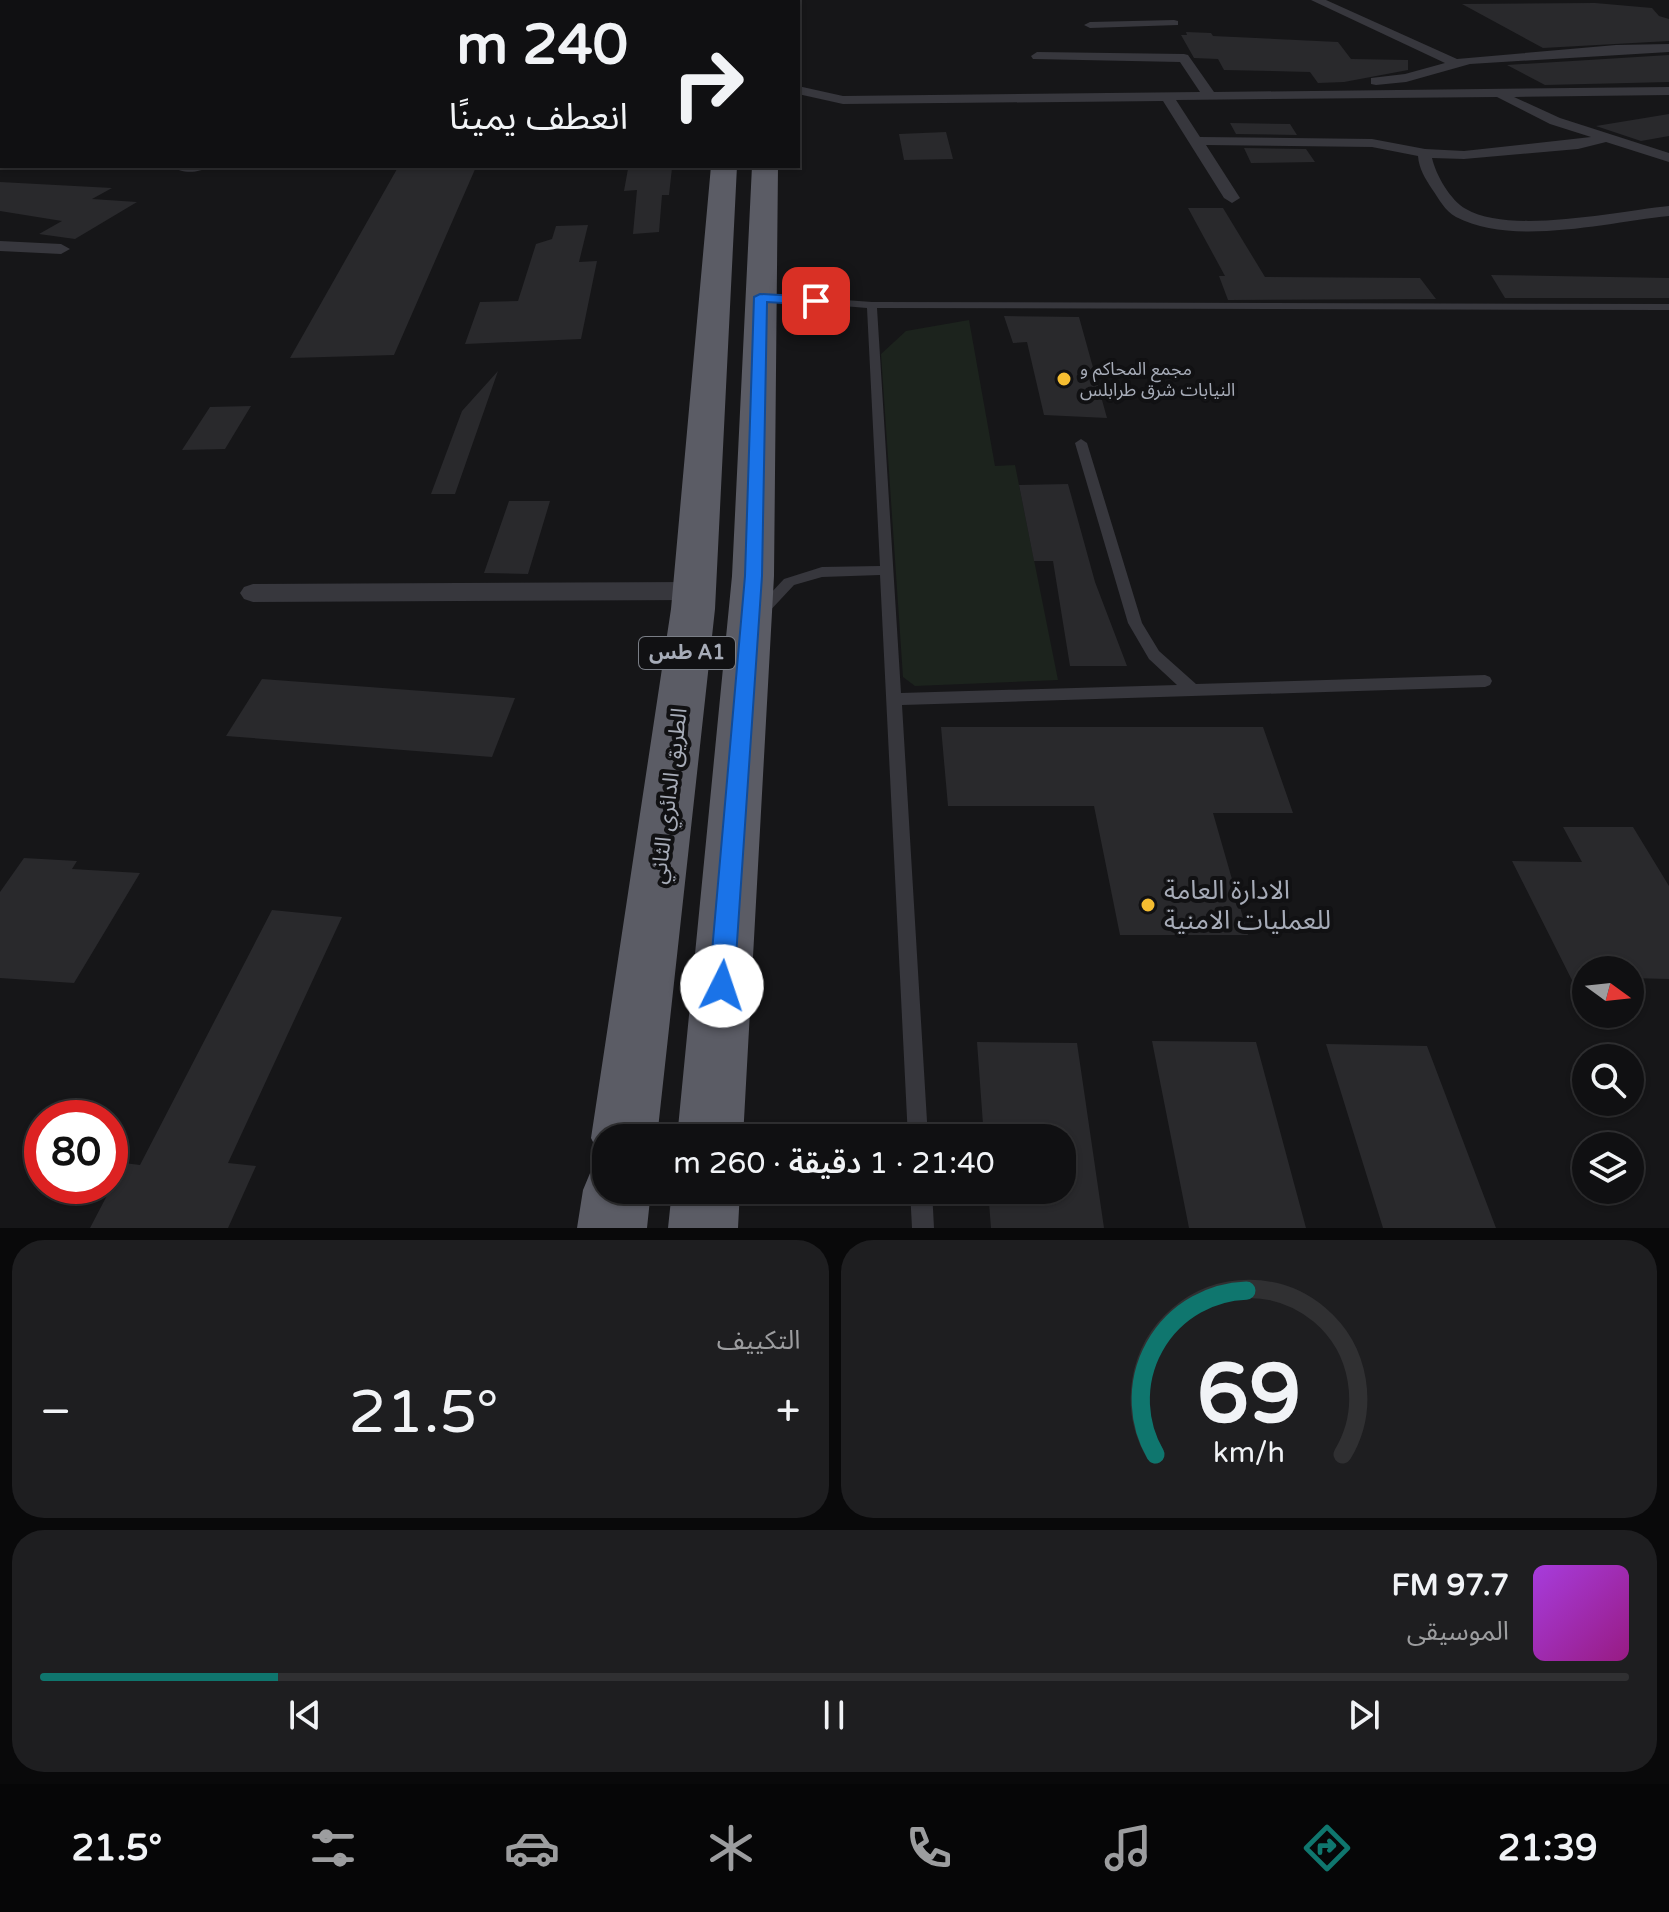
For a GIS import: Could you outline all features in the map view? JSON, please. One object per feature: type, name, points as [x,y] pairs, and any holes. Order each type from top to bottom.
[{"type":"highway","name":"الطريق الدائري الثاني","points":[[626,1124],[694,591],[724,168]]},
{"type":"highway","name":"طس A1","points":[[711,1124],[753,576],[765,168]]},
{"type":"highway","points":[[612,1228],[615,1204]]},
{"type":"highway","points":[[703,1228],[705,1204]]},
{"type":"street","points":[[1317,0],[1455,63]]},
{"type":"street","points":[[1090,25],[1172,18],[1180,48],[1211,98]]},
{"type":"street","points":[[1037,56],[1180,48]]},
{"type":"street","points":[[1317,97],[1317,91],[1326,86],[1406,78],[1455,63],[1564,52],[1669,48]]},
{"type":"street","points":[[800,90],[843,100]]},
{"type":"street","points":[[805,105],[843,100],[1669,91]]},
{"type":"street","points":[[1497,94],[1555,121],[1669,158]]},
{"type":"street","points":[[1168,98],[1232,198]]},
{"type":"street","points":[[1196,141],[1372,143],[1425,153],[1464,155],[1578,145],[1606,138]]},
{"type":"street","points":[[1425,153],[1424,161],[1430,175],[1450,206],[1472,219],[1491,224],[1587,220],[1669,211]]},
{"type":"street","points":[[0,246],[61,249]]},
{"type":"street","points":[[253,593],[694,591]]},
{"type":"lane","points":[[760,297],[872,305],[1669,307]]},
{"type":"lane","points":[[872,305],[917,1124]]},
{"type":"lane","points":[[1081,443],[1135,623],[1154,655],[1193,690]]},
{"type":"lane","points":[[749,622],[789,582],[822,572],[887,570]]},
{"type":"lane","points":[[894,699],[1485,681]]},
{"type":"lane","points":[[922,1204],[923,1228]]},
{"type":"shaded area","points":[[969,320],[995,466],[1015,465],[1058,680],[915,686],[903,677],[881,354],[906,331]]},
{"type":"building","points":[[1595,3],[1652,8],[1659,16],[1669,19],[1669,41],[1543,48],[1462,4]]},
{"type":"building","points":[[1186,32],[1338,42],[1351,59],[1408,60],[1408,70],[1344,82],[1318,83],[1310,72],[1224,70],[1218,59],[1194,58],[1181,35],[1187,35]]},
{"type":"building","points":[[1669,55],[1669,82],[1545,85],[1507,65]]},
{"type":"building","points":[[1669,114],[1669,136],[1641,141],[1596,126]]},
{"type":"building","points":[[1230,123],[1290,124],[1297,135],[1236,134]]},
{"type":"building","points":[[946,132],[953,159],[904,160],[899,134]]},
{"type":"building","points":[[1244,148],[1306,149],[1315,162],[1251,163]]},
{"type":"building","points":[[476,168],[394,355],[290,358],[397,169]]},
{"type":"building","points":[[672,168],[669,195],[662,195],[659,232],[633,234],[637,190],[624,191],[628,169]]},
{"type":"building","points":[[0,182],[112,188],[92,199],[137,202],[75,239],[39,234],[62,221],[0,211]]},
{"type":"building","points":[[1188,208],[1223,208],[1265,277],[1420,278],[1436,299],[1228,300],[1219,276],[1225,276]]},
{"type":"building","points":[[588,225],[579,262],[597,261],[581,339],[465,344],[480,302],[518,301],[536,244],[552,239],[556,226]]},
{"type":"building","points":[[1491,275],[1669,278],[1669,298],[1505,298]]},
{"type":"building","points":[[1004,316],[1079,317],[1107,418],[1044,415],[1027,342],[1013,343]]},
{"type":"building","points":[[498,371],[455,494],[431,494],[462,411]]},
{"type":"building","points":[[251,406],[225,449],[182,450],[210,407]]},
{"type":"building","points":[[1068,484],[1095,582],[1127,666],[1070,666],[1053,561],[1034,561],[1019,485]]},
{"type":"building","points":[[509,501],[550,501],[528,574],[484,573]]},
{"type":"building","points":[[262,679],[515,698],[492,757],[226,736]]},
{"type":"building","points":[[941,727],[1263,727],[1293,813],[1213,813],[1248,935],[1120,935],[1094,806],[948,806]]},
{"type":"building","points":[[1563,827],[1633,827],[1669,886],[1669,979],[1644,978],[1644,956],[1572,956],[1572,980],[1512,861],[1582,862]]},
{"type":"building","points":[[24,858],[77,861],[72,869],[140,873],[74,983],[0,978],[0,892]]},
{"type":"building","points":[[272,910],[342,917],[228,1163],[256,1166],[228,1228],[90,1228],[103,1204],[128,1204],[128,1164],[140,1165]]},
{"type":"building","points":[[1152,1041],[1256,1042],[1306,1228],[1189,1228]]},
{"type":"building","points":[[977,1042],[1077,1043],[1104,1228],[991,1228],[989,1204],[1076,1204],[1076,1124],[983,1124]]},
{"type":"building","points":[[1326,1044],[1427,1046],[1496,1228],[1383,1228]]},
{"type":"place","name":"مجمع المحاكم و النيابات شرق طرابلس","points":[[1064,379]]},
{"type":"place","name":"الادارة العامة للعمليات الامنية","points":[[1148,905]]},
{"type":"route","points":[[722,986],[753,576],[760,297],[816,301]]}]
